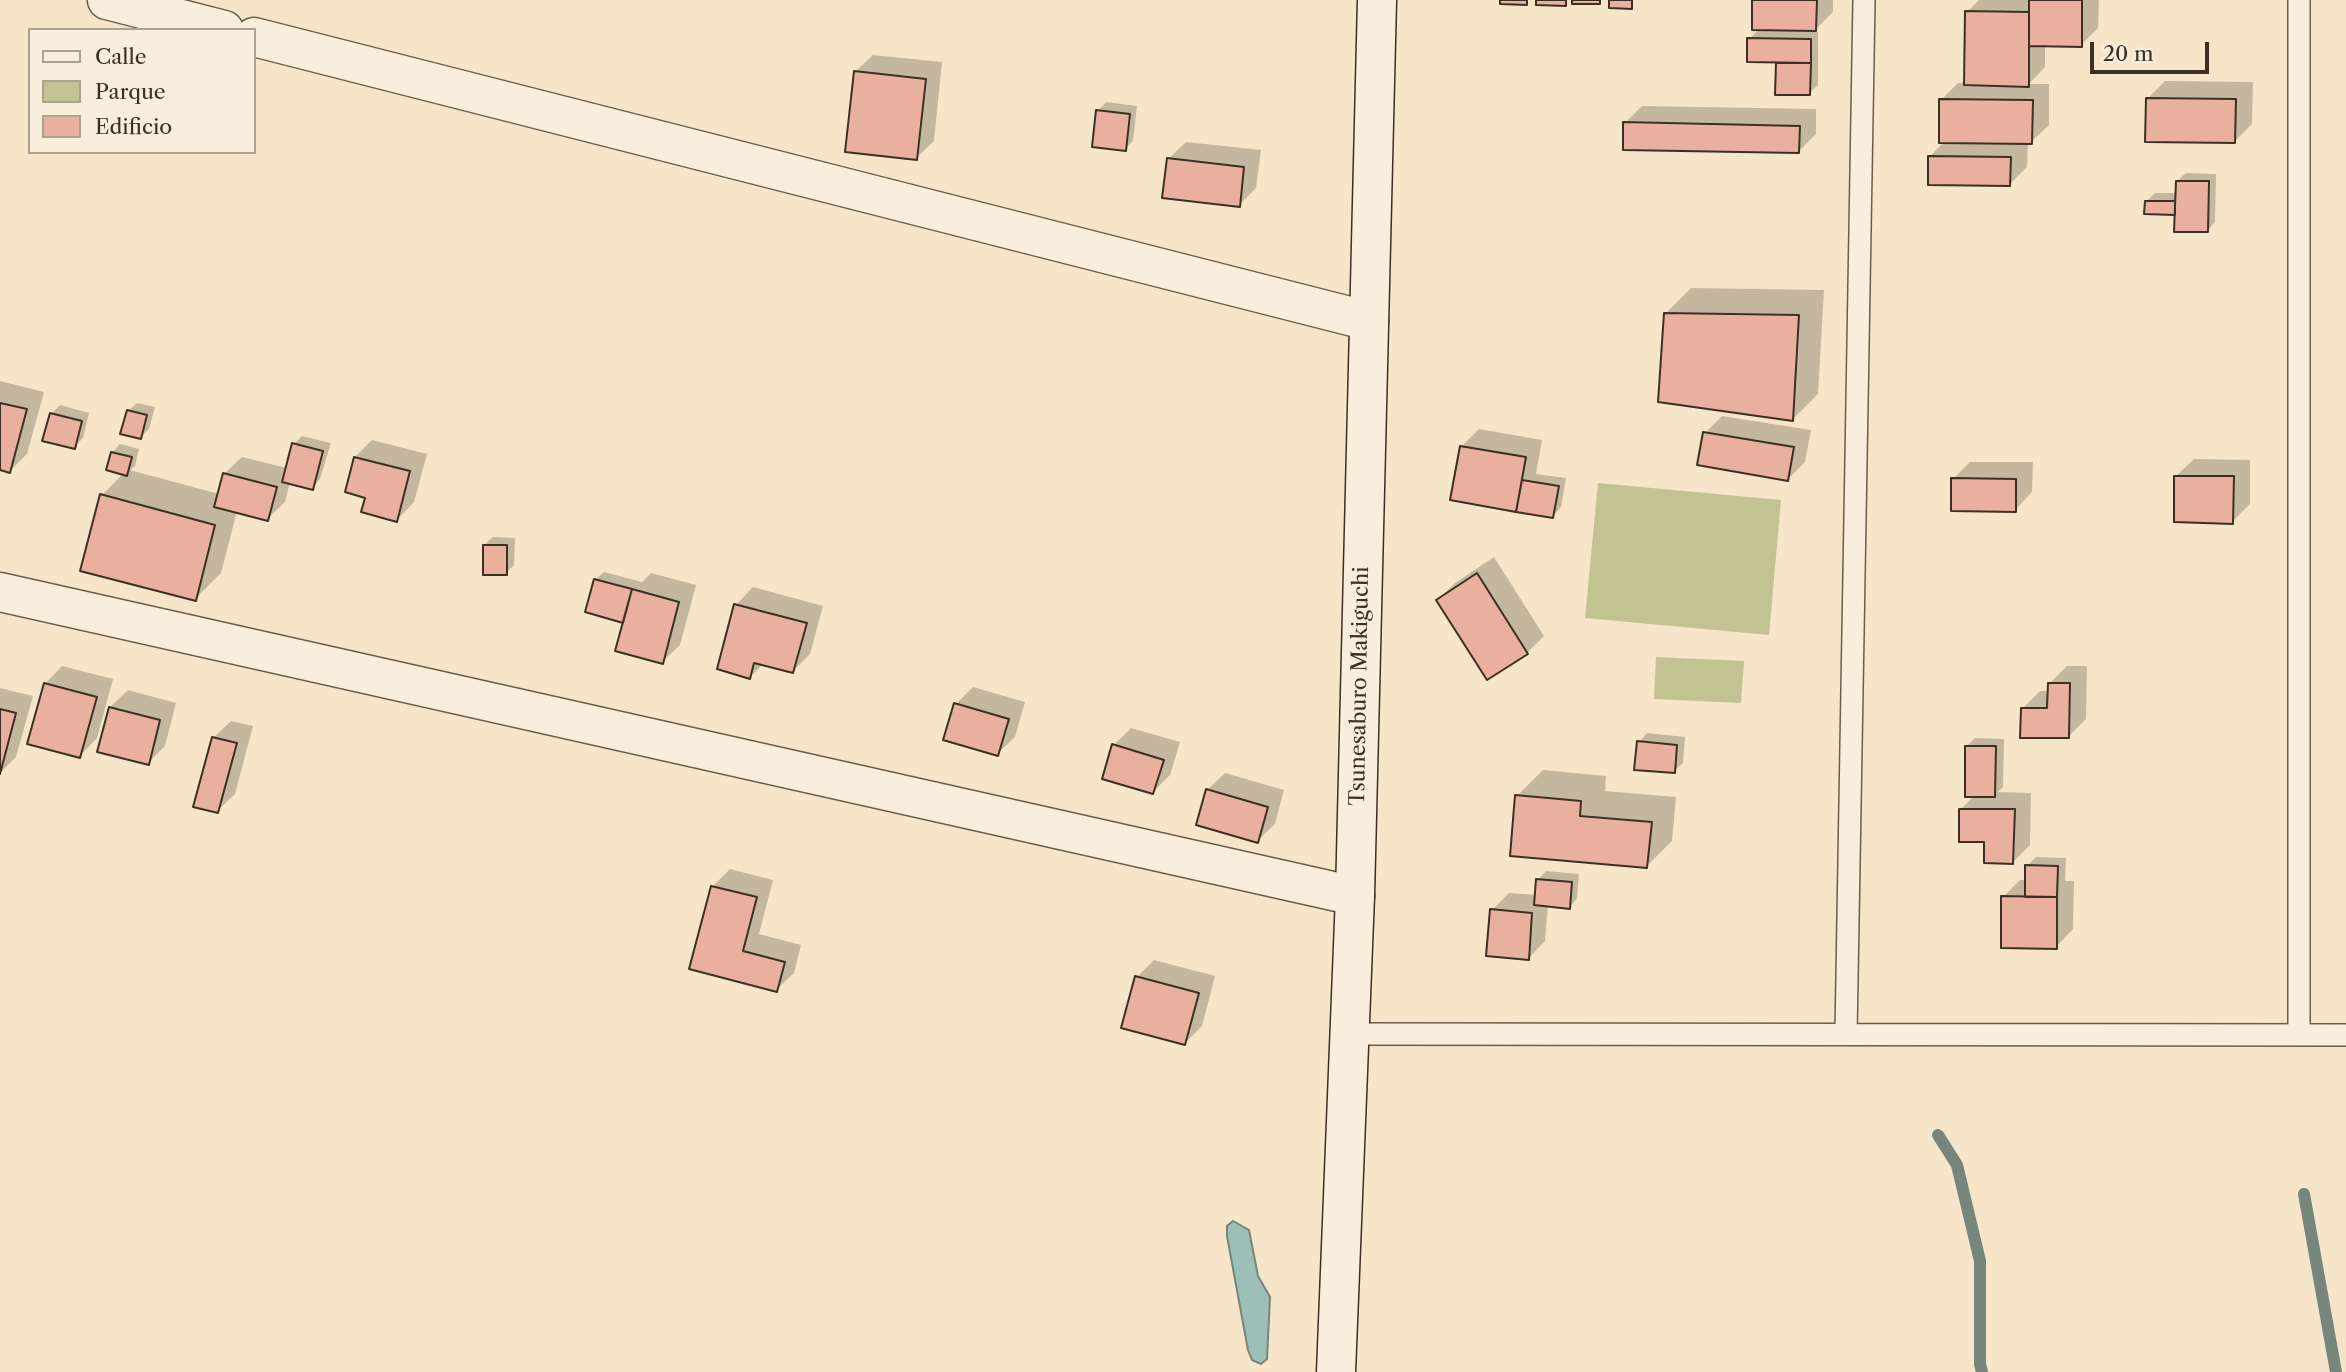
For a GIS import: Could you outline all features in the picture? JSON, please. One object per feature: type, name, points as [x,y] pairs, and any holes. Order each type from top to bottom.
[{"type":"street","points":[[107,0],[216,28]]},
{"type":"street","name":"Tsunesaburo Makiguchi","points":[[1335,1372],[1355,896],[1377,0]]},
{"type":"street","points":[[256,38],[1369,321]]},
{"type":"street","points":[[0,592],[1355,896]]},
{"type":"lane","points":[[1846,1034],[1864,0]]},
{"type":"lane","points":[[2299,0],[2299,1035]]},
{"type":"lane","points":[[1349,1034],[2346,1035]]},
{"type":"green space","points":[[1598,483],[1781,500],[1769,635],[1585,618]]},
{"type":"green space","points":[[1656,657],[1744,661],[1741,703],[1654,699]]},
{"type":"water","points":[[1233,1221],[1249,1230],[1258,1276],[1270,1297],[1267,1359],[1261,1364],[1252,1360],[1248,1350],[1227,1236],[1227,1226]]},
{"type":"building","points":[[1500,0],[1527,0],[1527,5],[1500,4]]},
{"type":"building","points":[[1536,0],[1566,0],[1566,6],[1536,5]]},
{"type":"building","points":[[1572,0],[1600,0],[1600,4],[1572,4]]},
{"type":"building","points":[[1609,0],[1632,0],[1632,9],[1609,8]]},
{"type":"building","points":[[1752,0],[1817,0],[1816,31],[1752,30]]},
{"type":"building","points":[[2029,0],[2082,0],[2082,47],[2029,46]]},
{"type":"building","points":[[1965,11],[2029,12],[2029,87],[1964,85]]},
{"type":"building","points":[[1747,38],[1811,39],[1811,63],[1747,62]]},
{"type":"building","points":[[1776,63],[1811,63],[1810,95],[1775,95]]},
{"type":"building","points":[[854,71],[926,79],[917,160],[845,152]]},
{"type":"building","points":[[2146,98],[2236,99],[2235,143],[2145,142]]},
{"type":"building","points":[[1939,99],[2033,100],[2032,144],[1939,143]]},
{"type":"building","points":[[1096,110],[1130,114],[1126,151],[1092,147]]},
{"type":"building","points":[[1623,122],[1800,126],[1799,153],[1623,150]]},
{"type":"building","points":[[1928,156],[2011,157],[2010,186],[1928,185]]},
{"type":"building","points":[[1167,158],[1244,167],[1240,207],[1162,198]]},
{"type":"building","points":[[2176,181],[2209,181],[2208,232],[2174,232]]},
{"type":"building","points":[[2145,201],[2175,201],[2175,215],[2144,214]]},
{"type":"building","points":[[1664,313],[1799,315],[1793,421],[1658,402]]},
{"type":"building","points":[[0,403],[27,409],[10,473],[0,470]]},
{"type":"building","points":[[127,410],[147,415],[141,439],[120,434]]},
{"type":"building","points":[[50,413],[82,421],[75,449],[42,441]]},
{"type":"building","points":[[1703,432],[1794,447],[1788,481],[1697,465]]},
{"type":"building","points":[[292,443],[323,451],[313,490],[282,482]]},
{"type":"building","points":[[1460,446],[1526,457],[1516,512],[1450,500]]},
{"type":"building","points":[[111,452],[132,457],[127,476],[106,470]]},
{"type":"building","points":[[354,457],[410,471],[397,522],[361,512],[365,498],[345,492]]},
{"type":"building","points":[[223,473],[277,487],[268,521],[214,507]]},
{"type":"building","points":[[2174,476],[2234,476],[2233,524],[2174,522]]},
{"type":"building","points":[[1951,478],[2016,479],[2016,512],[1951,511]]},
{"type":"building","points":[[1522,480],[1559,486],[1553,518],[1516,512]]},
{"type":"building","points":[[100,494],[215,525],[196,601],[80,571]]},
{"type":"building","points":[[483,545],[507,545],[507,575],[483,575]]},
{"type":"building","points":[[1477,573],[1528,654],[1487,680],[1436,600]]},
{"type":"building","points":[[594,579],[632,589],[623,623],[585,612]]},
{"type":"building","points":[[632,589],[679,602],[663,664],[615,651]]},
{"type":"building","points":[[734,604],[807,623],[793,673],[754,663],[750,679],[717,669]]},
{"type":"building","points":[[44,683],[97,697],[80,758],[27,744]]},
{"type":"building","points":[[2048,683],[2070,683],[2069,738],[2020,738],[2021,708],[2047,708]]},
{"type":"building","points":[[954,703],[1009,719],[998,756],[943,740]]},
{"type":"building","points":[[109,707],[160,720],[149,765],[97,752]]},
{"type":"building","points":[[0,709],[16,713],[0,774]]},
{"type":"building","points":[[212,737],[237,743],[218,813],[193,807]]},
{"type":"building","points":[[1637,741],[1677,745],[1675,773],[1634,770]]},
{"type":"building","points":[[1112,744],[1164,760],[1153,794],[1102,779]]},
{"type":"building","points":[[1965,746],[1996,746],[1995,797],[1965,797]]},
{"type":"building","points":[[1206,789],[1268,807],[1258,843],[1196,825]]},
{"type":"building","points":[[1515,795],[1581,801],[1580,816],[1652,822],[1647,868],[1510,856]]},
{"type":"building","points":[[1959,809],[2015,809],[2013,864],[1984,863],[1984,842],[1959,842]]},
{"type":"building","points":[[2025,865],[2058,866],[2057,897],[2025,897]]},
{"type":"building","points":[[1536,879],[1572,882],[1570,909],[1534,905]]},
{"type":"building","points":[[711,886],[757,897],[743,951],[785,962],[777,992],[689,969]]},
{"type":"building","points":[[2001,896],[2057,897],[2057,949],[2001,948]]},
{"type":"building","points":[[1490,909],[1532,913],[1529,960],[1486,956]]},
{"type":"building","points":[[1135,976],[1199,993],[1185,1045],[1121,1028]]},
{"type":"waterway","points":[[1938,1135],[1957,1165],[1980,1261],[1982,1372]]},
{"type":"waterway","points":[[2304,1194],[2336,1372]]}]
